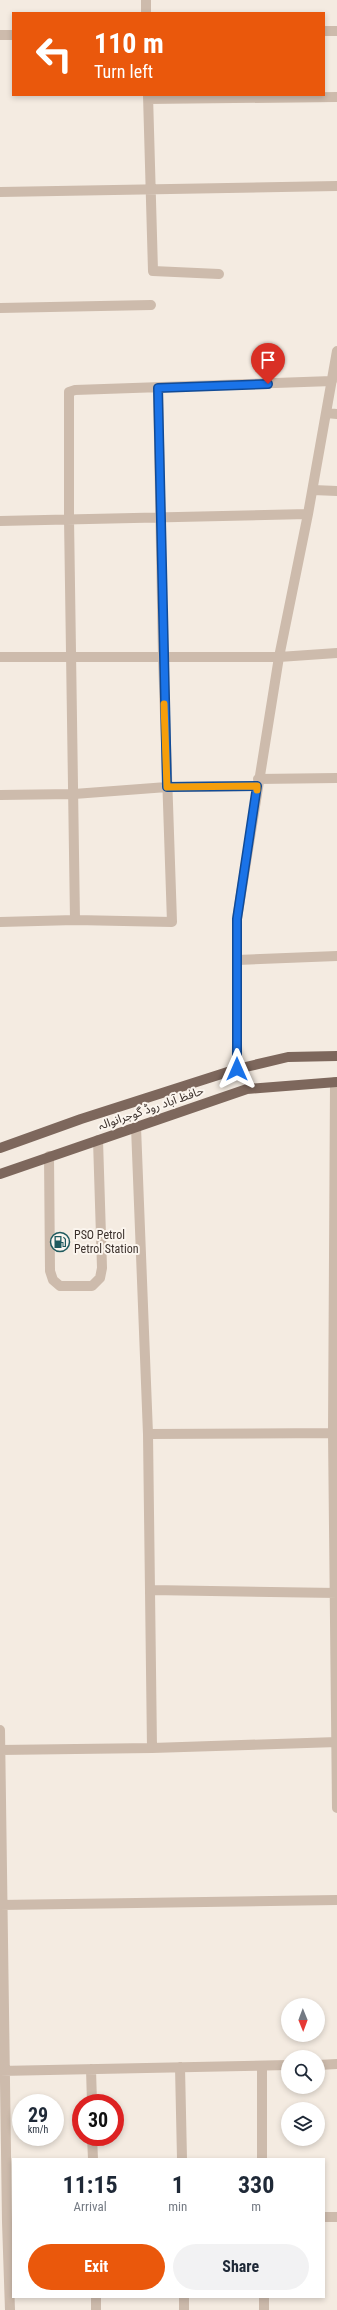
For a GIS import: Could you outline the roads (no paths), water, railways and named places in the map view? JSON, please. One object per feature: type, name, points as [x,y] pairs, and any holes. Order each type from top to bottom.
[{"type":"main road","name":"حافظ آباد روڈ گوجرانوالہ","points":[[0,1148],[81,1119],[237,1069],[288,1057],[337,1056]]},
{"type":"main road","name":"حافظ آباد روڈ گوجرانوالہ","points":[[0,1174],[247,1089],[336,1082]]},
{"type":"street","points":[[146,0],[146,12]]},
{"type":"street","points":[[325,31],[337,31]]},
{"type":"street","points":[[0,35],[12,35]]},
{"type":"street","points":[[219,274],[153,271],[148,97],[337,97]]},
{"type":"street","points":[[0,192],[150,188],[337,186]]},
{"type":"street","points":[[0,308],[151,305]]},
{"type":"street","points":[[237,1069],[237,919],[279,657],[313,490],[337,352]]},
{"type":"street","points":[[75,920],[69,518],[69,392],[75,390],[332,381]]},
{"type":"street","points":[[0,922],[75,920],[172,922],[163,656],[158,388]]},
{"type":"street","points":[[326,414],[337,414]]},
{"type":"street","points":[[313,490],[337,490]]},
{"type":"street","points":[[0,521],[69,518],[308,514]]},
{"type":"street","points":[[0,657],[279,657],[337,653]]},
{"type":"street","points":[[0,795],[74,794],[167,787],[337,778]]},
{"type":"street","points":[[237,960],[337,956]]},
{"type":"street","points":[[336,1082],[335,1433],[337,1808]]},
{"type":"street","points":[[136,1127],[148,1434],[152,1748]]},
{"type":"street","points":[[49,1156],[50,1271],[52,1280],[60,1286],[92,1286],[100,1278],[102,1268],[98,1140]]},
{"type":"street","points":[[148,1434],[335,1433]]},
{"type":"street","points":[[151,1590],[336,1593]]},
{"type":"street","points":[[0,1730],[2,2071],[10,2310]]},
{"type":"street","points":[[0,1750],[152,1748],[337,1742]]},
{"type":"street","points":[[1,1905],[337,1900]]},
{"type":"street","points":[[325,2064],[337,2064]]},
{"type":"street","points":[[2,2071],[281,2065]]},
{"type":"street","points":[[262,2066],[262,2158]]},
{"type":"street","points":[[180,2067],[182,2158]]},
{"type":"street","points":[[91,2069],[92,2094]]},
{"type":"street","points":[[92,2146],[93,2158]]},
{"type":"street","points":[[325,2217],[337,2217]]},
{"type":"street","points":[[96,2298],[96,2310]]},
{"type":"street","points":[[184,2298],[184,2310]]},
{"type":"street","points":[[264,2298],[264,2310]]},
{"type":"place","name":"PSO Petrol Petrol Station","points":[[60,1242]]}]
